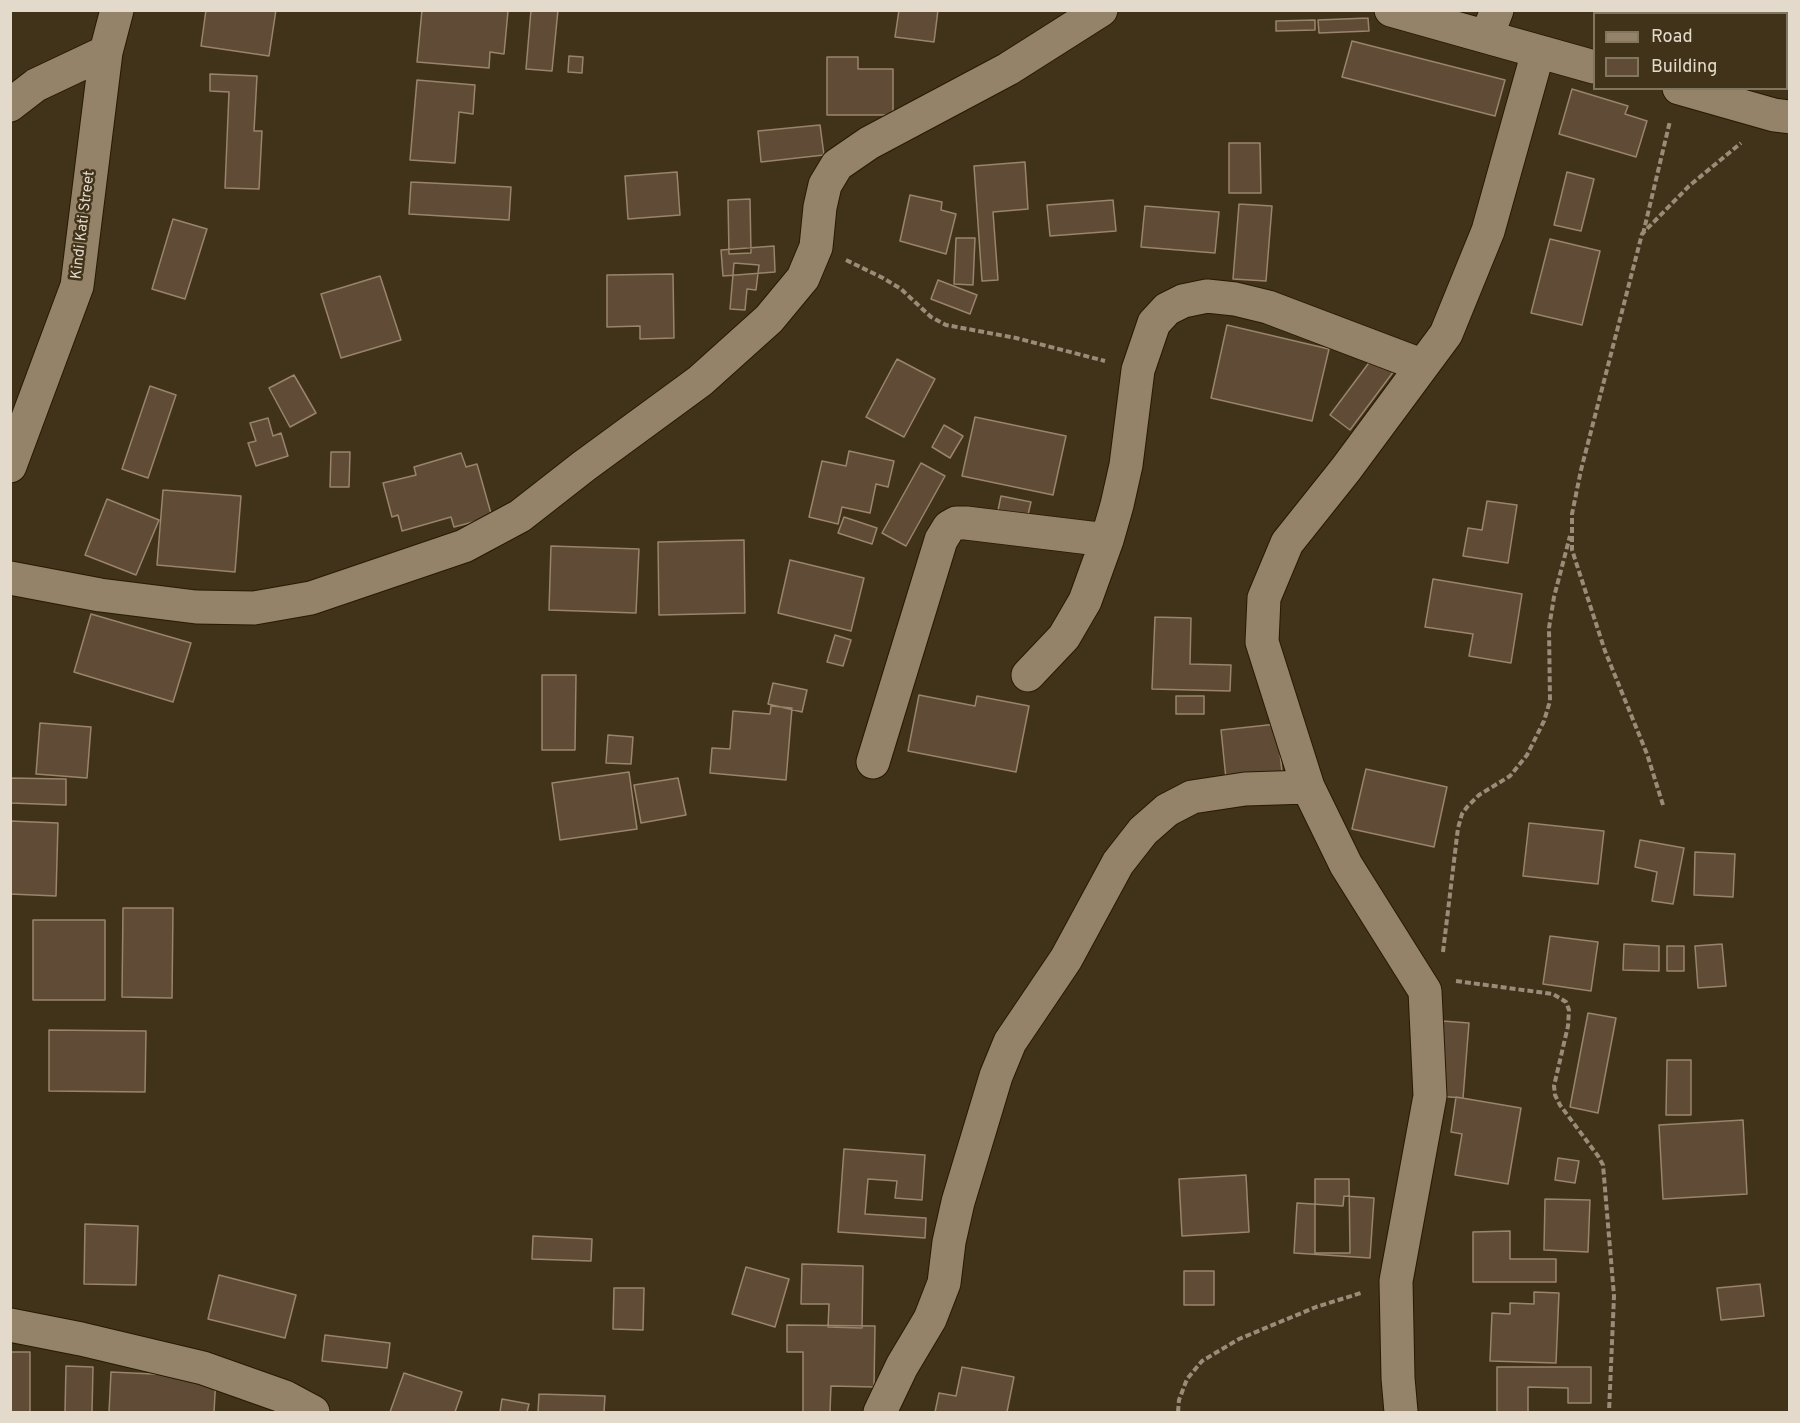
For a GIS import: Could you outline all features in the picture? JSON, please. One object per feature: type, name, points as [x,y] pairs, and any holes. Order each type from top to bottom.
[{"type":"street","name":"Kindi Kati Street","points":[[10,466],[76,286],[106,52],[117,10]]},
{"type":"street","points":[[10,578],[111,596],[196,607],[254,608],[311,598],[464,546],[520,516],[700,381],[769,319],[803,278],[816,247],[825,185],[837,165],[869,143],[1008,69],[1101,10]]},
{"type":"street","points":[[1391,10],[1492,23],[1538,52],[1593,67]]},
{"type":"street","points":[[10,105],[36,85],[106,52]]},
{"type":"street","points":[[1401,1413],[1396,1281],[1430,1096],[1425,991],[1430,979],[1394,942],[1346,865],[1308,787],[1262,642],[1264,598],[1287,543],[1346,469],[1446,334],[1488,231],[1538,52]]},
{"type":"street","points":[[1675,100],[1782,116]]},
{"type":"street","points":[[1028,675],[1064,637],[1085,601],[1107,540],[1126,465],[1138,370],[1154,323],[1167,309],[1183,301],[1207,296],[1235,299],[1268,307],[1421,365]]},
{"type":"street","points":[[873,762],[941,540],[949,527],[956,523],[966,523],[1107,540]]},
{"type":"street","points":[[880,1413],[902,1366],[930,1318],[944,1283],[949,1242],[958,1202],[996,1076],[1010,1042],[1066,959],[1118,863],[1143,831],[1167,810],[1192,796],[1245,789],[1308,787]]},
{"type":"street","points":[[10,1325],[203,1368],[285,1397],[313,1413]]},
{"type":"path","points":[[1663,805],[1647,754],[1605,651],[1572,550],[1571,533],[1572,514],[1581,470],[1675,100]]},
{"type":"path","points":[[1642,234],[1689,186],[1782,116]]},
{"type":"path","points":[[816,247],[883,278],[901,289],[931,317],[946,326],[1016,339],[1138,370]]},
{"type":"path","points":[[1571,533],[1548,628],[1550,701],[1544,721],[1527,754],[1510,776],[1479,795],[1462,814],[1430,979],[1553,994],[1566,1002],[1569,1010],[1568,1026],[1554,1086],[1560,1106],[1603,1165],[1614,1296],[1610,1413]]},
{"type":"path","points":[[1178,1413],[1179,1400],[1187,1379],[1202,1360],[1250,1334],[1316,1307],[1396,1281]]},
{"type":"building","points":[[206,10],[276,10],[269,56],[201,46]]},
{"type":"building","points":[[422,10],[508,11],[504,54],[490,52],[489,68],[417,62]]},
{"type":"building","points":[[531,10],[558,10],[552,71],[526,69]]},
{"type":"building","points":[[899,10],[938,10],[934,42],[895,37]]},
{"type":"building","points":[[1368,18],[1369,31],[1319,33],[1318,20]]},
{"type":"building","points":[[1315,20],[1315,30],[1276,31],[1276,21]]},
{"type":"building","points":[[1352,41],[1505,80],[1495,116],[1342,77]]},
{"type":"building","points":[[569,56],[583,57],[582,73],[568,72]]},
{"type":"building","points":[[827,57],[858,57],[858,69],[893,69],[893,115],[827,115]]},
{"type":"building","points":[[210,74],[257,76],[254,131],[262,131],[259,189],[225,188],[229,92],[210,91]]},
{"type":"building","points":[[417,80],[475,85],[473,114],[459,112],[455,163],[410,160]]},
{"type":"building","points":[[1572,89],[1628,106],[1625,114],[1647,121],[1636,157],[1559,134]]},
{"type":"building","points":[[820,125],[824,155],[761,162],[758,131]]},
{"type":"building","points":[[1229,143],[1260,143],[1261,193],[1229,193]]},
{"type":"building","points":[[1025,162],[1028,209],[993,212],[998,280],[982,281],[974,166]]},
{"type":"building","points":[[677,172],[680,215],[628,219],[625,176]]},
{"type":"building","points":[[1567,172],[1594,179],[1581,231],[1554,225]]},
{"type":"building","points":[[411,182],[511,187],[509,220],[409,214]]},
{"type":"building","points":[[910,195],[942,202],[941,210],[956,214],[946,254],[900,241]]},
{"type":"building","points":[[750,199],[751,253],[729,254],[728,200]]},
{"type":"building","points":[[1113,200],[1116,231],[1050,236],[1047,205]]},
{"type":"building","points":[[1239,204],[1272,206],[1266,281],[1233,279]]},
{"type":"building","points":[[1145,206],[1219,212],[1215,253],[1141,247]]},
{"type":"building","points":[[173,219],[207,229],[185,299],[152,289]]},
{"type":"building","points":[[956,238],[975,238],[973,285],[954,284]]},
{"type":"building","points":[[1550,239],[1600,251],[1582,325],[1531,313]]},
{"type":"building","points":[[774,246],[775,272],[723,276],[721,250]]},
{"type":"building","points":[[734,263],[759,265],[756,290],[747,289],[745,310],[730,309]]},
{"type":"building","points":[[673,274],[674,338],[640,339],[640,326],[607,327],[607,275]]},
{"type":"building","points":[[380,276],[401,340],[341,358],[321,294]]},
{"type":"building","points":[[938,280],[977,295],[970,314],[931,299]]},
{"type":"building","points":[[1227,325],[1329,349],[1312,421],[1211,398]]},
{"type":"building","points":[[1374,356],[1394,371],[1350,430],[1330,415]]},
{"type":"building","points":[[897,359],[935,379],[904,437],[866,417]]},
{"type":"building","points":[[294,375],[316,413],[290,427],[269,388]]},
{"type":"building","points":[[150,386],[176,395],[148,478],[122,469]]},
{"type":"building","points":[[975,417],[1066,436],[1053,495],[962,476]]},
{"type":"building","points":[[268,418],[273,436],[281,433],[288,456],[256,466],[248,443],[256,441],[250,423]]},
{"type":"building","points":[[944,425],[963,436],[950,458],[932,447]]},
{"type":"building","points":[[849,451],[894,461],[888,487],[876,484],[870,513],[842,507],[838,524],[809,517],[822,461],[846,466]]},
{"type":"building","points":[[331,452],[350,452],[349,487],[330,487]]},
{"type":"building","points":[[461,453],[466,467],[477,464],[492,517],[454,527],[451,517],[402,531],[398,515],[392,517],[383,483],[416,475],[414,467]]},
{"type":"building","points":[[921,463],[945,476],[906,546],[882,533]]},
{"type":"building","points":[[163,490],[241,496],[235,572],[157,565]]},
{"type":"building","points":[[1001,496],[1031,502],[1026,523],[997,515]]},
{"type":"building","points":[[107,499],[159,520],[136,575],[85,555]]},
{"type":"building","points":[[1487,501],[1517,505],[1508,563],[1463,556],[1468,528],[1482,530]]},
{"type":"building","points":[[844,517],[877,528],[872,544],[838,533]]},
{"type":"building","points":[[744,540],[745,613],[659,615],[658,542]]},
{"type":"building","points":[[551,546],[639,549],[636,613],[549,610]]},
{"type":"building","points":[[790,560],[864,578],[851,631],[778,613]]},
{"type":"building","points":[[1433,579],[1522,594],[1511,663],[1469,656],[1473,634],[1425,627]]},
{"type":"building","points":[[91,614],[191,643],[173,702],[74,672]]},
{"type":"building","points":[[1155,617],[1191,618],[1190,664],[1231,665],[1230,691],[1152,689]]},
{"type":"building","points":[[835,635],[851,640],[843,666],[827,662]]},
{"type":"building","points":[[542,675],[576,675],[575,750],[542,750]]},
{"type":"building","points":[[773,683],[807,690],[802,712],[768,704]]},
{"type":"building","points":[[919,695],[975,706],[977,696],[1029,706],[1016,772],[908,751]]},
{"type":"building","points":[[1176,696],[1204,696],[1204,714],[1176,714]]},
{"type":"building","points":[[771,706],[792,708],[786,780],[710,773],[712,748],[730,749],[733,711],[770,714]]},
{"type":"building","points":[[40,723],[91,727],[87,778],[36,774]]},
{"type":"building","points":[[1277,724],[1282,772],[1226,779],[1221,730]]},
{"type":"building","points":[[608,735],[633,737],[631,764],[606,763]]},
{"type":"building","points":[[1366,769],[1447,787],[1434,847],[1352,829]]},
{"type":"building","points":[[629,772],[637,829],[560,840],[552,783]]},
{"type":"building","points":[[10,778],[66,779],[66,805],[10,803]]},
{"type":"building","points":[[678,778],[686,815],[641,823],[634,785]]},
{"type":"building","points":[[10,821],[58,823],[56,896],[10,894]]},
{"type":"building","points":[[1529,823],[1604,831],[1598,884],[1523,876]]},
{"type":"building","points":[[1640,840],[1684,848],[1673,904],[1652,901],[1657,872],[1635,867]]},
{"type":"building","points":[[1695,852],[1735,854],[1733,897],[1694,895]]},
{"type":"building","points":[[123,908],[173,908],[172,998],[122,997]]},
{"type":"building","points":[[33,920],[105,920],[105,1000],[33,1000]]},
{"type":"building","points":[[1550,936],[1598,942],[1591,991],[1543,984]]},
{"type":"building","points":[[1624,944],[1659,946],[1659,971],[1623,970]]},
{"type":"building","points":[[1722,944],[1726,986],[1698,988],[1695,946]]},
{"type":"building","points":[[1667,946],[1684,946],[1684,971],[1667,971]]},
{"type":"building","points":[[1588,1013],[1616,1018],[1598,1113],[1570,1107]]},
{"type":"building","points":[[1443,1021],[1469,1023],[1463,1098],[1437,1096]]},
{"type":"building","points":[[49,1030],[146,1031],[145,1092],[49,1091]]},
{"type":"building","points":[[1667,1060],[1691,1060],[1691,1115],[1666,1115]]},
{"type":"building","points":[[1456,1097],[1521,1108],[1508,1184],[1455,1175],[1462,1134],[1451,1132]]},
{"type":"building","points":[[1743,1120],[1747,1194],[1663,1199],[1659,1125]]},
{"type":"building","points":[[844,1149],[925,1155],[922,1200],[895,1198],[897,1181],[868,1179],[865,1214],[926,1218],[925,1238],[838,1232]]},
{"type":"building","points":[[1558,1158],[1579,1161],[1575,1183],[1555,1180]]},
{"type":"building","points":[[1246,1175],[1249,1232],[1182,1236],[1179,1179]]},
{"type":"building","points":[[1315,1179],[1349,1179],[1350,1253],[1315,1253]]},
{"type":"building","points":[[1344,1196],[1374,1198],[1370,1258],[1294,1253],[1297,1203],[1343,1206]]},
{"type":"building","points":[[1545,1199],[1590,1200],[1588,1252],[1544,1250]]},
{"type":"building","points":[[85,1224],[138,1226],[136,1285],[84,1284]]},
{"type":"building","points":[[1510,1231],[1510,1259],[1556,1259],[1556,1282],[1473,1282],[1473,1232]]},
{"type":"building","points":[[533,1236],[592,1239],[591,1261],[532,1259]]},
{"type":"building","points":[[802,1264],[863,1266],[862,1328],[828,1327],[829,1304],[801,1304]]},
{"type":"building","points":[[746,1267],[789,1279],[775,1327],[732,1314]]},
{"type":"building","points":[[1184,1271],[1214,1271],[1214,1305],[1184,1305]]},
{"type":"building","points":[[219,1275],[296,1295],[285,1338],[208,1319]]},
{"type":"building","points":[[1760,1284],[1764,1316],[1721,1320],[1717,1288]]},
{"type":"building","points":[[614,1288],[644,1288],[643,1330],[613,1329]]},
{"type":"building","points":[[1534,1292],[1559,1293],[1556,1363],[1490,1361],[1492,1313],[1510,1314],[1510,1303],[1534,1304]]},
{"type":"building","points":[[787,1325],[875,1326],[874,1387],[831,1386],[830,1412],[803,1412],[803,1352],[787,1352]]},
{"type":"building","points":[[325,1335],[390,1343],[387,1368],[322,1361]]},
{"type":"building","points":[[10,1352],[30,1352],[30,1412],[10,1412]]},
{"type":"building","points":[[66,1366],[93,1367],[92,1412],[65,1412]]},
{"type":"building","points":[[962,1367],[1014,1377],[1007,1412],[935,1412],[939,1393],[956,1396]]},
{"type":"building","points":[[1497,1367],[1591,1367],[1591,1403],[1568,1403],[1568,1388],[1528,1387],[1528,1412],[1497,1412]]},
{"type":"building","points":[[111,1372],[216,1377],[214,1412],[109,1412]]},
{"type":"building","points":[[404,1373],[462,1392],[455,1412],[390,1412]]},
{"type":"building","points":[[539,1394],[605,1396],[604,1412],[538,1412]]},
{"type":"building","points":[[502,1399],[529,1404],[527,1412],[500,1412]]}]
